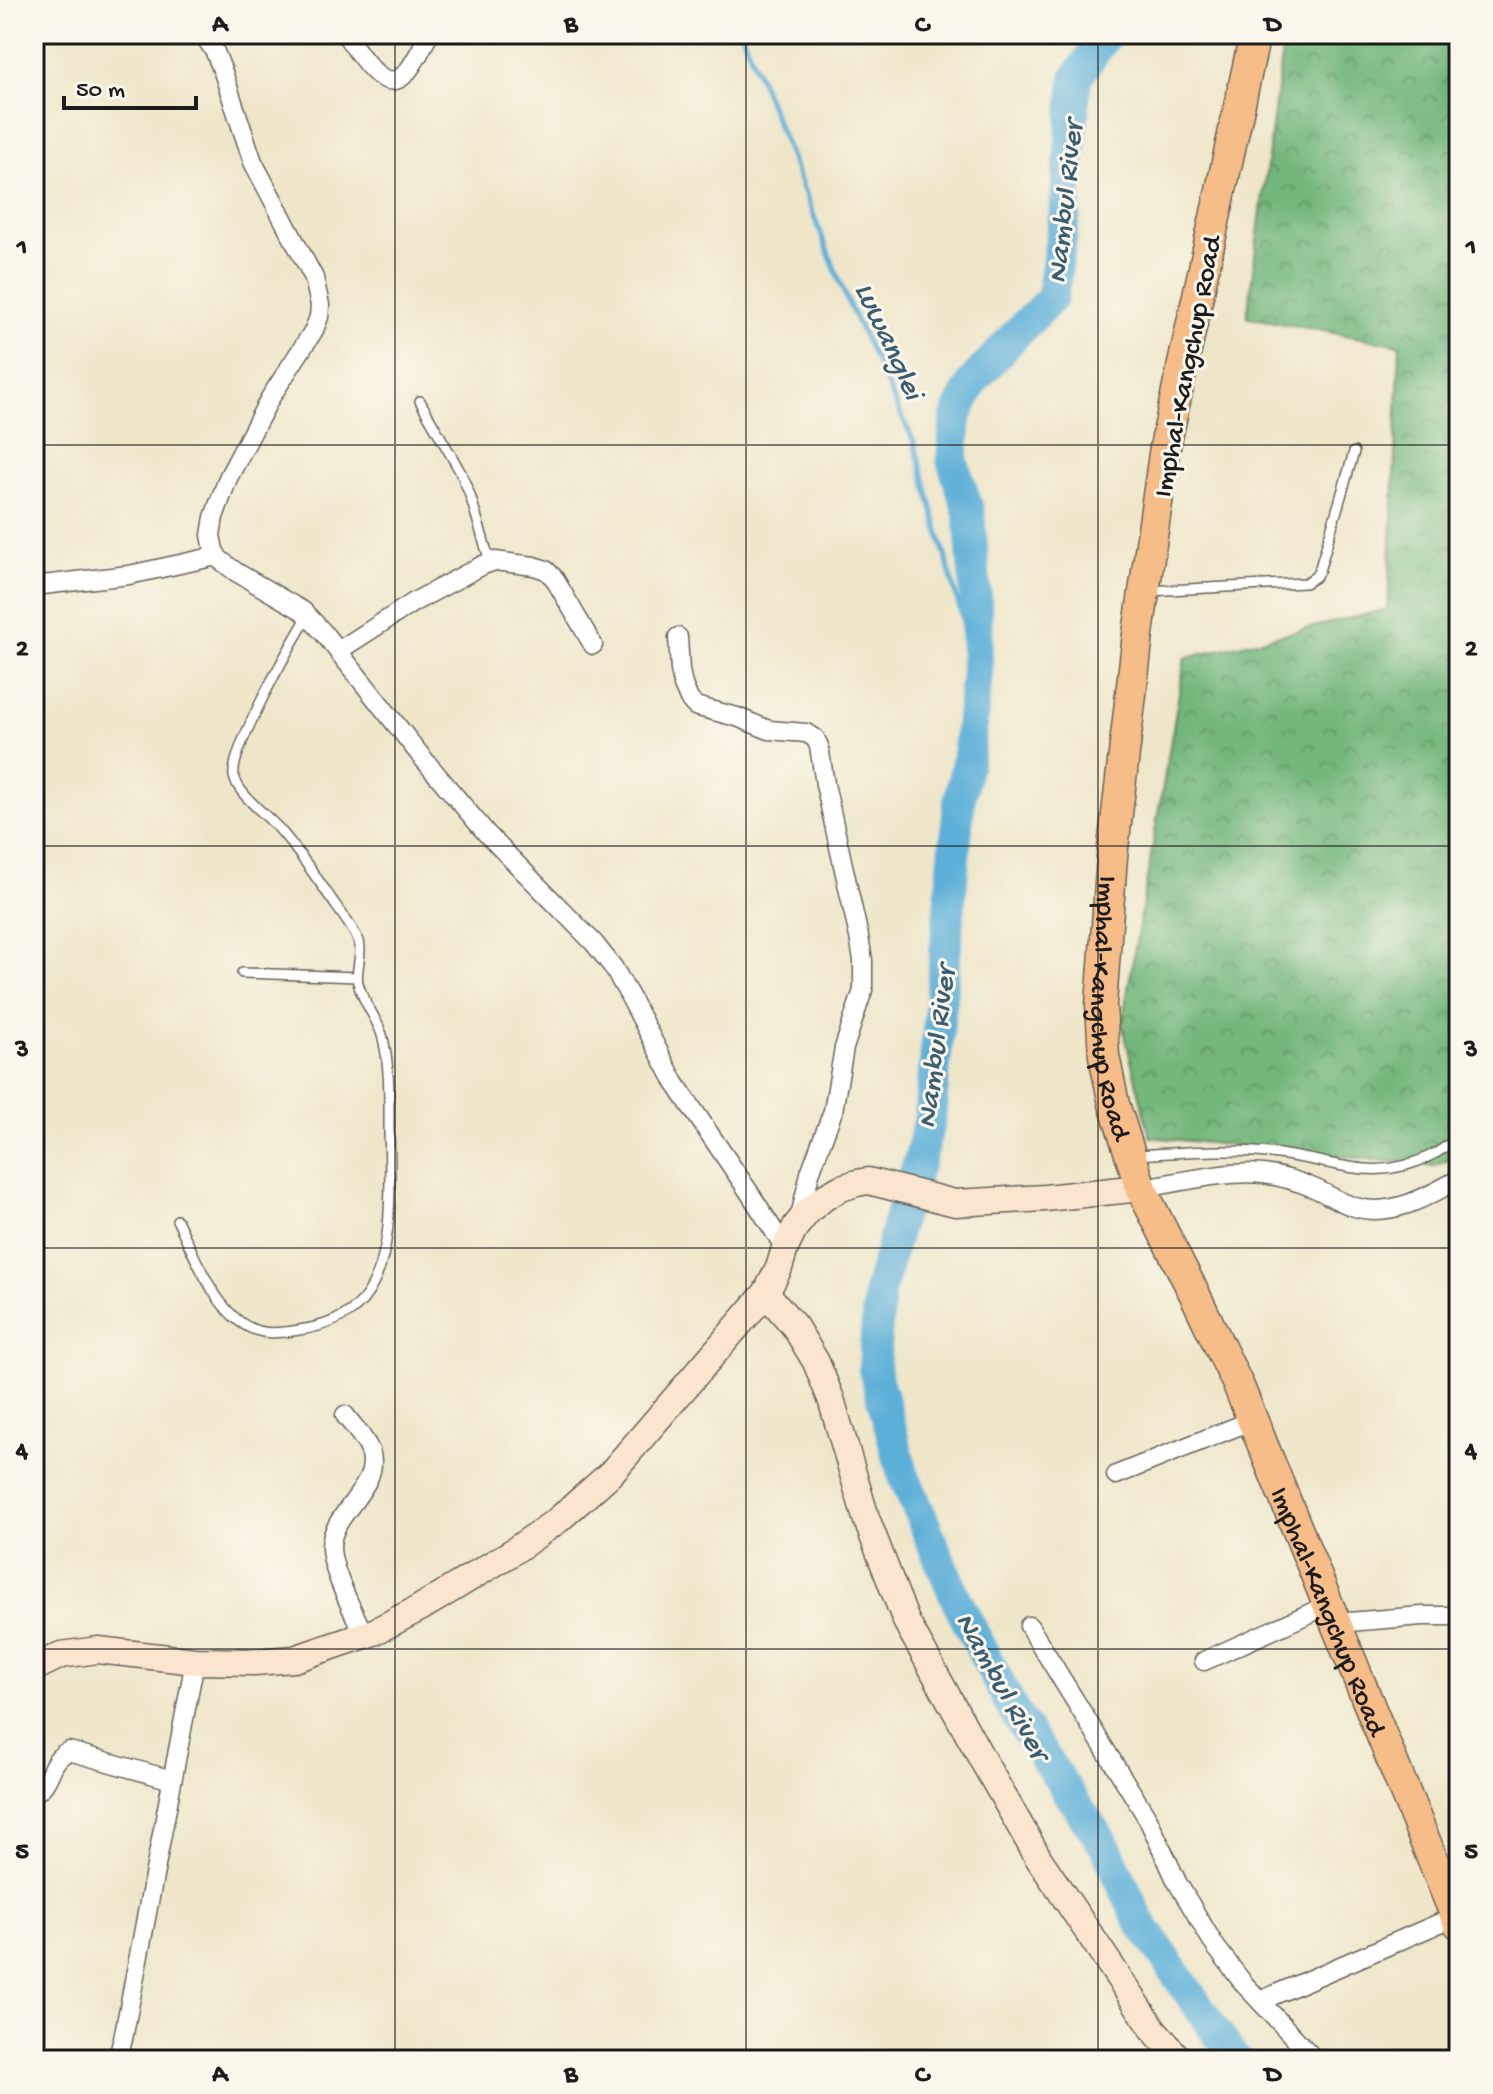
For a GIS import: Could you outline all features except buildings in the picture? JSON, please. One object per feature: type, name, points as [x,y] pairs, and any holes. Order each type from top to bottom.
[{"type":"main road","name":"Imphal-Kangchup Road","points":[[1255,34],[1165,447],[1112,857],[1101,1005],[1104,1056],[1114,1104],[1141,1188],[1239,1387],[1457,1920]]},
{"type":"street","points":[[345,34],[381,79],[389,82],[404,76],[429,34]]},
{"type":"street","points":[[211,37],[253,162],[314,278],[320,305],[314,330],[270,398],[220,496],[211,535],[217,556],[236,572],[308,616],[487,834],[580,927],[613,967],[675,1083],[785,1248]]},
{"type":"street","points":[[34,586],[129,575],[217,556]]},
{"type":"street","points":[[338,651],[414,602],[495,561],[534,566],[550,573],[593,645]]},
{"type":"street","points":[[678,637],[683,685],[695,706],[731,715],[769,730],[806,733],[815,738],[859,937],[863,990],[844,1048],[833,1111],[810,1173],[798,1223]]},
{"type":"street","points":[[34,1668],[61,1655],[98,1650],[195,1661],[294,1659],[364,1635],[420,1608],[511,1553],[575,1506],[611,1473],[766,1293],[798,1223],[809,1210],[841,1188],[868,1181],[955,1203],[1141,1188],[1243,1173],[1265,1174],[1314,1188],[1354,1207],[1374,1209],[1408,1204],[1459,1179]]},
{"type":"street","points":[[766,1293],[795,1327],[816,1362],[831,1399],[866,1518],[906,1621],[1039,1859],[1154,2030],[1180,2060]]},
{"type":"street","points":[[345,1415],[367,1445],[373,1463],[366,1483],[335,1528],[331,1549],[335,1567],[364,1635]]},
{"type":"street","points":[[1116,1475],[1253,1420]]},
{"type":"street","points":[[1204,1661],[1332,1614],[1459,1616]]},
{"type":"street","points":[[1029,1626],[1148,1819],[1177,1882],[1199,1920],[1237,1975],[1315,2060]]},
{"type":"street","points":[[118,2060],[195,1661]]},
{"type":"street","points":[[34,1793],[44,1787],[59,1756],[69,1751],[172,1780]]},
{"type":"street","points":[[1260,2001],[1457,1920]]},
{"type":"lane","points":[[420,401],[461,473],[490,562]]},
{"type":"lane","points":[[1144,591],[1311,581],[1319,571],[1354,452]]},
{"type":"lane","points":[[177,1220],[217,1298],[229,1314],[261,1332],[309,1329],[346,1315],[363,1300],[375,1280],[384,1251],[390,1209],[389,1074],[383,1036],[357,977],[361,948],[356,935],[287,838],[237,786],[234,779],[236,761],[258,707],[308,616]]},
{"type":"lane","points":[[242,973],[357,977]]},
{"type":"lane","points":[[1130,1156],[1224,1149],[1280,1154],[1375,1171],[1400,1168],[1436,1154],[1459,1136]]},
{"type":"green space","points":[[1459,34],[1459,1155],[1435,1166],[1150,1137],[1122,1024],[1185,658],[1388,609],[1400,345],[1247,317],[1284,36]]},
{"type":"waterway","name":"Luwanglei","points":[[742,34],[849,305],[914,442],[977,672]]},
{"type":"waterway","name":"Nambul River","points":[[1107,34],[1076,78],[1065,213],[1052,298],[973,381],[956,417],[952,460],[969,512],[976,598],[977,672],[968,756],[959,803],[930,1118],[879,1292],[874,1369],[903,1474],[958,1603],[1015,1714],[1106,1848],[1139,1920],[1235,2060]]}]
